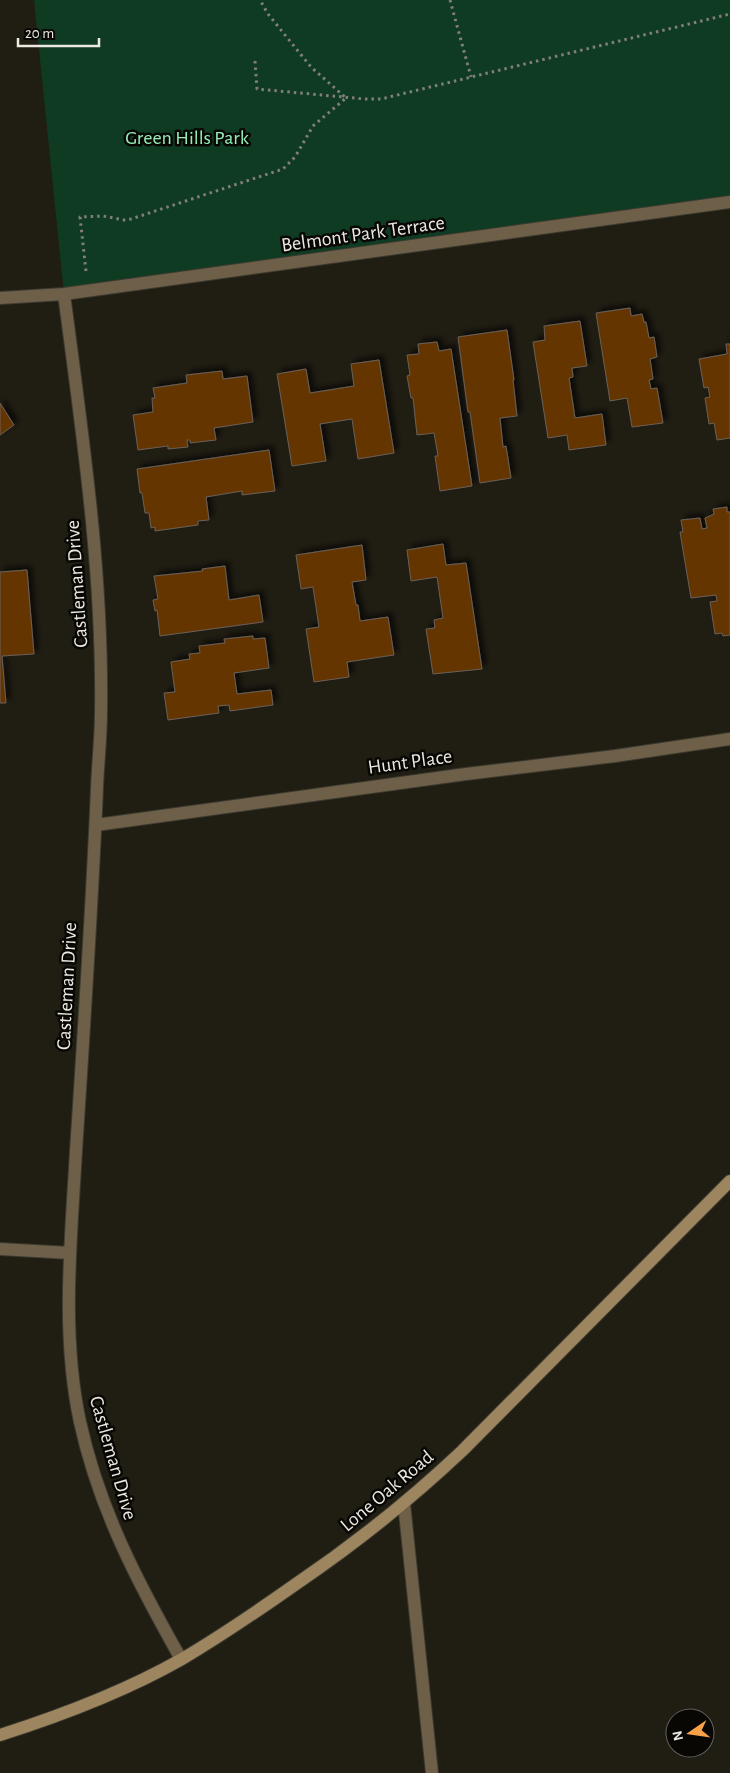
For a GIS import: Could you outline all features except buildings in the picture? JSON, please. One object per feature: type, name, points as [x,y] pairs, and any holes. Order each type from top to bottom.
[{"type":"street","name":"Belmont Park Terrace","points":[[0,298],[64,294],[730,202]]},
{"type":"street","name":"Castleman Drive","points":[[64,294],[84,449],[98,586],[101,714],[70,1253],[71,1362],[75,1398],[83,1434],[109,1519],[142,1587],[181,1659]]},
{"type":"street","name":"Hunt Place","points":[[96,825],[457,775],[616,756],[730,739]]},
{"type":"street","name":"Lone Oak Road","points":[[0,1735],[58,1716],[97,1700],[181,1659],[328,1563],[436,1476],[499,1415],[730,1181]]},
{"type":"street","points":[[0,1249],[70,1253]]},
{"type":"street","points":[[404,1503],[432,1773]]},
{"type":"path","points":[[260,0],[268,14],[311,67],[346,98]]},
{"type":"path","points":[[450,0],[471,77]]},
{"type":"path","points":[[255,61],[257,89],[346,98],[381,99],[730,14]]},
{"type":"path","points":[[88,290],[80,217],[103,216],[124,220],[132,219],[283,169],[295,156],[313,126],[346,98]]},
{"type":"green space","name":"Green Hills Park","points":[[34,0],[730,0],[730,202],[64,294]]}]
